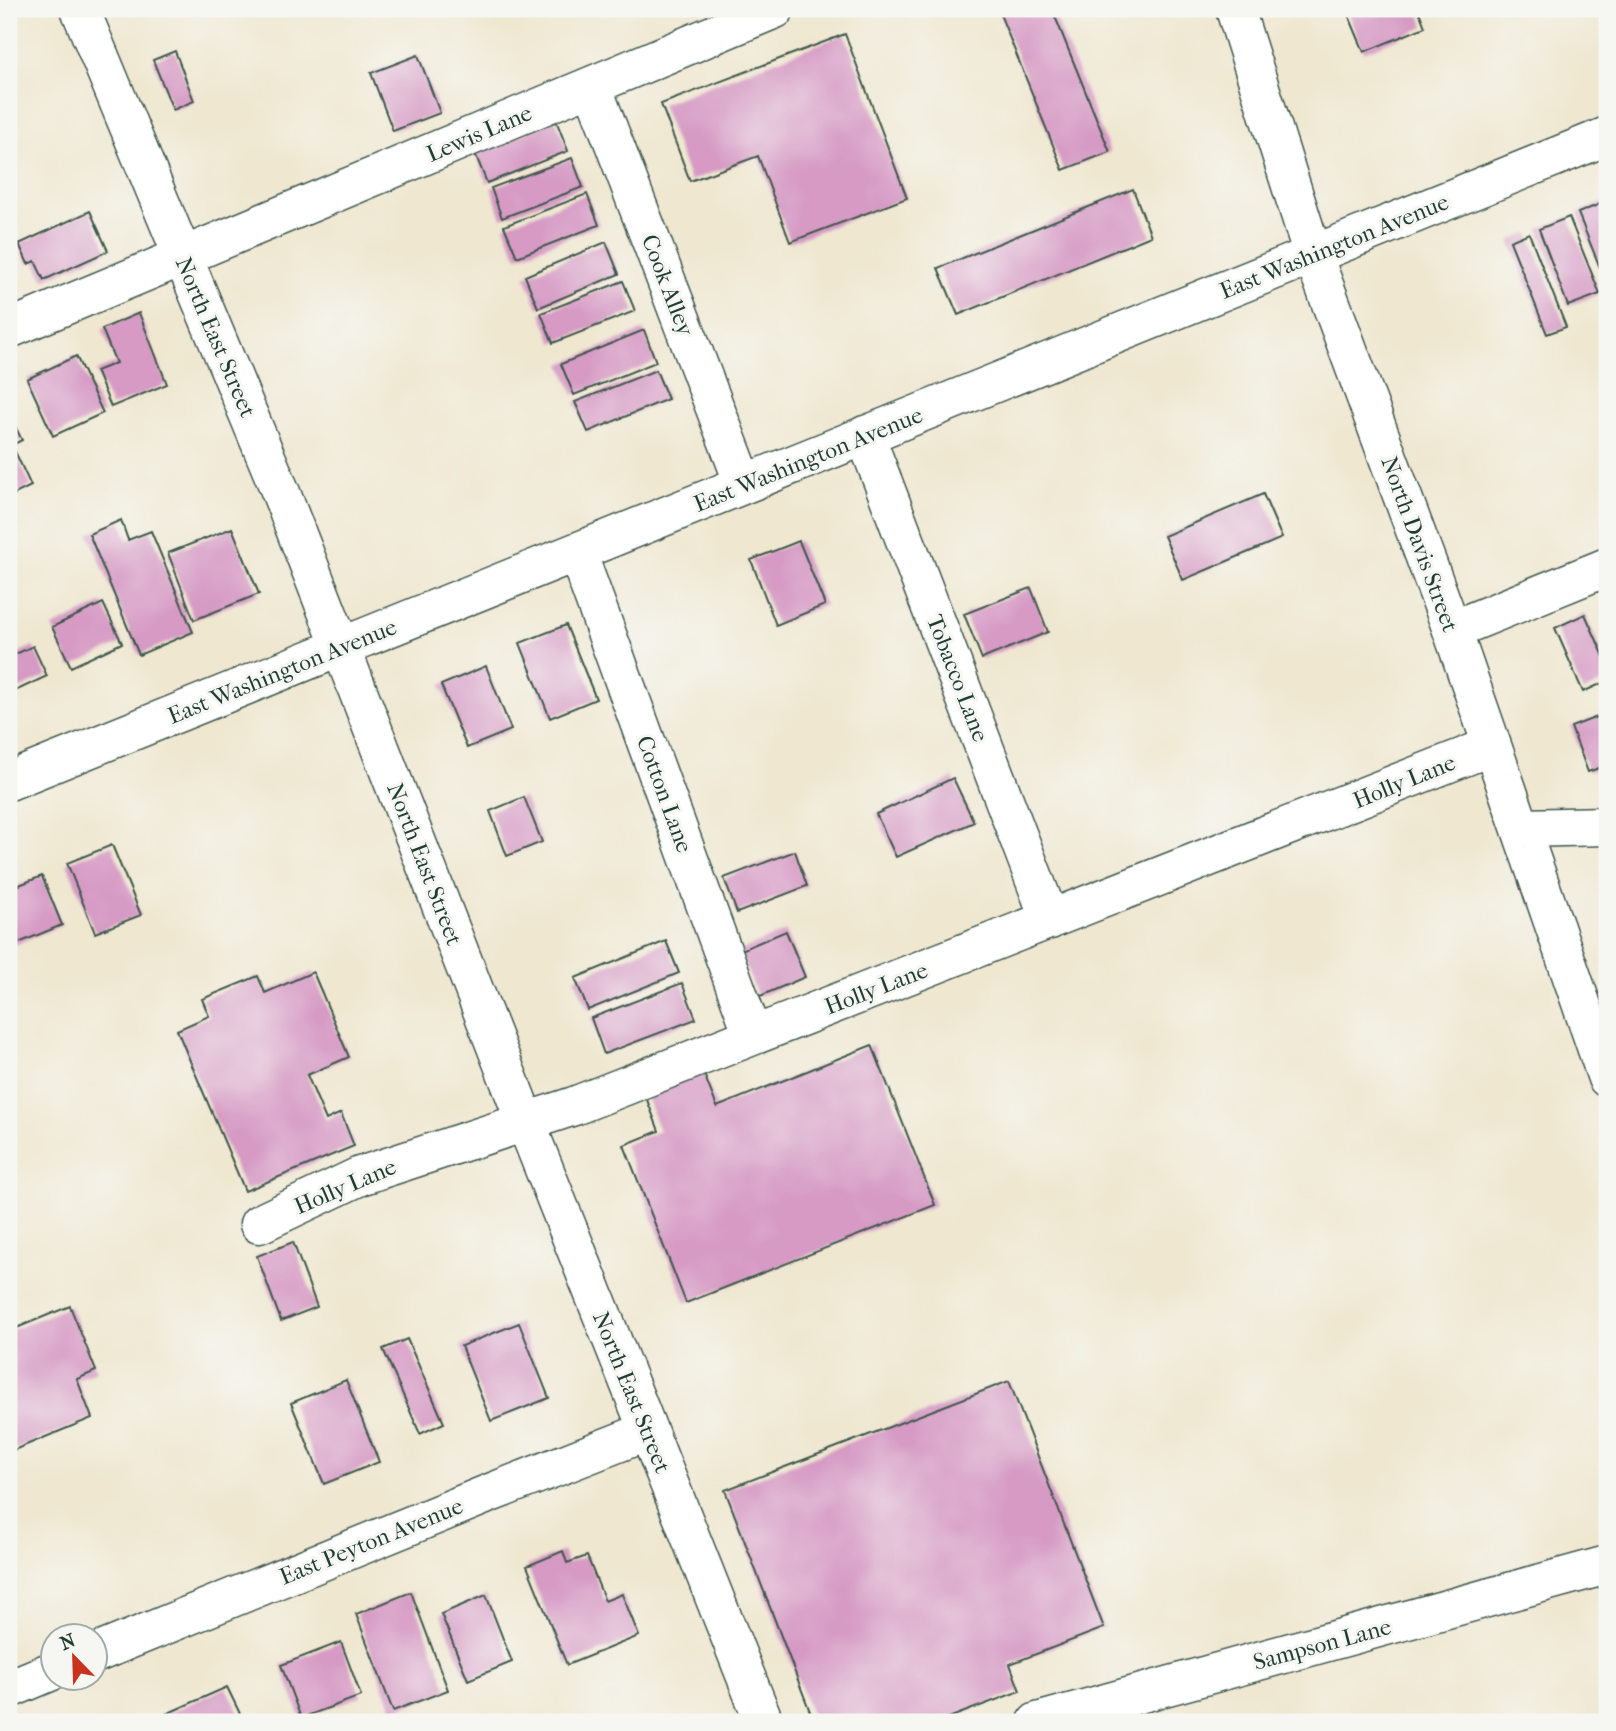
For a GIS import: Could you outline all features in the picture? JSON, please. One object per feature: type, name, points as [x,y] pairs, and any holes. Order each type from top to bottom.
[{"type":"street","name":"North East Street","points":[[80,9],[281,493],[525,1121],[764,1722]]},
{"type":"street","name":"Lewis Lane","points":[[9,329],[775,9]]},
{"type":"street","name":"North Davis Street","points":[[1235,9],[1313,255],[1452,630],[1607,1079]]},
{"type":"street","name":"Cook Alley","points":[[592,86],[744,484]]},
{"type":"street","name":"East Washington Avenue","points":[[9,782],[1607,136]]},
{"type":"street","name":"Tobacco Lane","points":[[865,435],[1050,920]]},
{"type":"street","name":"Cotton Lane","points":[[577,552],[753,1035]]},
{"type":"street","points":[[1452,630],[1607,567]]},
{"type":"street","name":"Holly Lane","points":[[259,1224],[360,1176],[574,1106],[1492,747]]},
{"type":"street","points":[[1521,828],[1607,827]]},
{"type":"street","name":"East Peyton Avenue","points":[[108,1648],[648,1431]]},
{"type":"street","name":"Sampson Lane","points":[[1037,1722],[1607,1565]]},
{"type":"street","points":[[9,1689],[38,1677]]},
{"type":"building","points":[[998,9],[1052,9],[1110,152],[1063,170]]},
{"type":"building","points":[[1346,9],[1418,9],[1425,27],[1364,52]]},
{"type":"building","points":[[845,34],[907,198],[790,242],[758,156],[690,181],[661,104]]},
{"type":"building","points":[[175,51],[194,101],[173,110],[153,60]]},
{"type":"building","points":[[418,55],[440,113],[393,131],[371,73]]},
{"type":"building","points":[[556,120],[568,151],[487,183],[475,153]]},
{"type":"building","points":[[572,158],[583,187],[502,218],[491,188]]},
{"type":"building","points":[[1133,189],[1151,236],[958,315],[938,268]]},
{"type":"building","points":[[587,194],[599,225],[517,257],[504,226]]},
{"type":"building","points":[[1607,201],[1607,285],[1578,213]]},
{"type":"building","points":[[90,211],[108,251],[44,280],[35,261],[28,264],[19,244]]},
{"type":"building","points":[[1569,217],[1600,294],[1568,306],[1539,229]]},
{"type":"building","points":[[1529,233],[1566,327],[1547,334],[1510,241]]},
{"type":"building","points":[[606,242],[619,274],[538,308],[525,276]]},
{"type":"building","points":[[623,281],[635,311],[553,343],[541,313]]},
{"type":"building","points":[[139,313],[167,384],[111,407],[96,371],[116,363],[102,329]]},
{"type":"building","points":[[644,330],[656,362],[574,395],[561,364]]},
{"type":"building","points":[[76,356],[103,413],[53,436],[27,379]]},
{"type":"building","points":[[656,370],[668,399],[588,432],[575,402]]},
{"type":"building","points":[[9,414],[22,440],[12,445],[31,486],[9,497]]},
{"type":"building","points":[[1263,494],[1282,538],[1183,580],[1164,536]]},
{"type":"building","points":[[121,520],[128,540],[151,531],[193,632],[139,655],[89,534]]},
{"type":"building","points":[[232,528],[259,594],[194,620],[168,553]]},
{"type":"building","points":[[799,541],[825,605],[776,625],[751,560]]},
{"type":"building","points":[[1031,588],[1048,632],[982,659],[964,614]]},
{"type":"building","points":[[103,603],[122,643],[71,667],[52,627]]},
{"type":"building","points":[[1585,614],[1607,663],[1607,681],[1583,692],[1555,628]]},
{"type":"building","points":[[566,625],[596,699],[550,718],[520,643]]},
{"type":"building","points":[[9,639],[16,654],[33,646],[47,676],[9,694]]},
{"type":"building","points":[[486,666],[511,730],[467,748],[441,685]]},
{"type":"building","points":[[1607,713],[1607,765],[1588,772],[1571,727]]},
{"type":"building","points":[[953,778],[974,822],[896,857],[876,814]]},
{"type":"building","points":[[524,797],[542,842],[507,856],[490,811]]},
{"type":"building","points":[[112,845],[141,915],[95,933],[67,863]]},
{"type":"building","points":[[795,851],[807,886],[737,913],[724,878]]},
{"type":"building","points":[[42,876],[62,925],[9,947],[9,889]]},
{"type":"building","points":[[786,931],[805,977],[758,997],[739,951]]},
{"type":"building","points":[[666,941],[679,973],[588,1010],[575,978]]},
{"type":"building","points":[[313,972],[349,1057],[307,1075],[326,1120],[341,1113],[354,1146],[245,1191],[177,1030],[209,1016],[202,999],[258,976],[265,993]]},
{"type":"building","points":[[682,983],[696,1019],[604,1054],[591,1018]]},
{"type":"building","points":[[872,1045],[935,1205],[686,1303],[624,1145],[659,1131],[644,1092],[702,1069],[717,1107]]},
{"type":"building","points":[[293,1242],[317,1307],[281,1321],[257,1256]]},
{"type":"building","points":[[70,1306],[96,1371],[77,1379],[92,1418],[9,1452],[9,1331]]},
{"type":"building","points":[[519,1323],[549,1398],[491,1421],[461,1346]]},
{"type":"building","points":[[407,1339],[444,1423],[420,1434],[383,1349]]},
{"type":"building","points":[[346,1380],[379,1462],[324,1484],[291,1403]]},
{"type":"building","points":[[1009,1381],[1104,1628],[1010,1664],[1020,1691],[938,1722],[814,1722],[725,1490]]},
{"type":"building","points":[[563,1551],[567,1563],[587,1556],[605,1601],[622,1594],[639,1636],[567,1665],[527,1566]]},
{"type":"building","points":[[411,1592],[448,1690],[393,1711],[356,1614]]},
{"type":"building","points":[[486,1595],[512,1662],[468,1680],[441,1614]]},
{"type":"building","points":[[341,1642],[361,1696],[301,1718],[281,1665]]},
{"type":"building","points":[[227,1687],[244,1722],[148,1722]]}]
